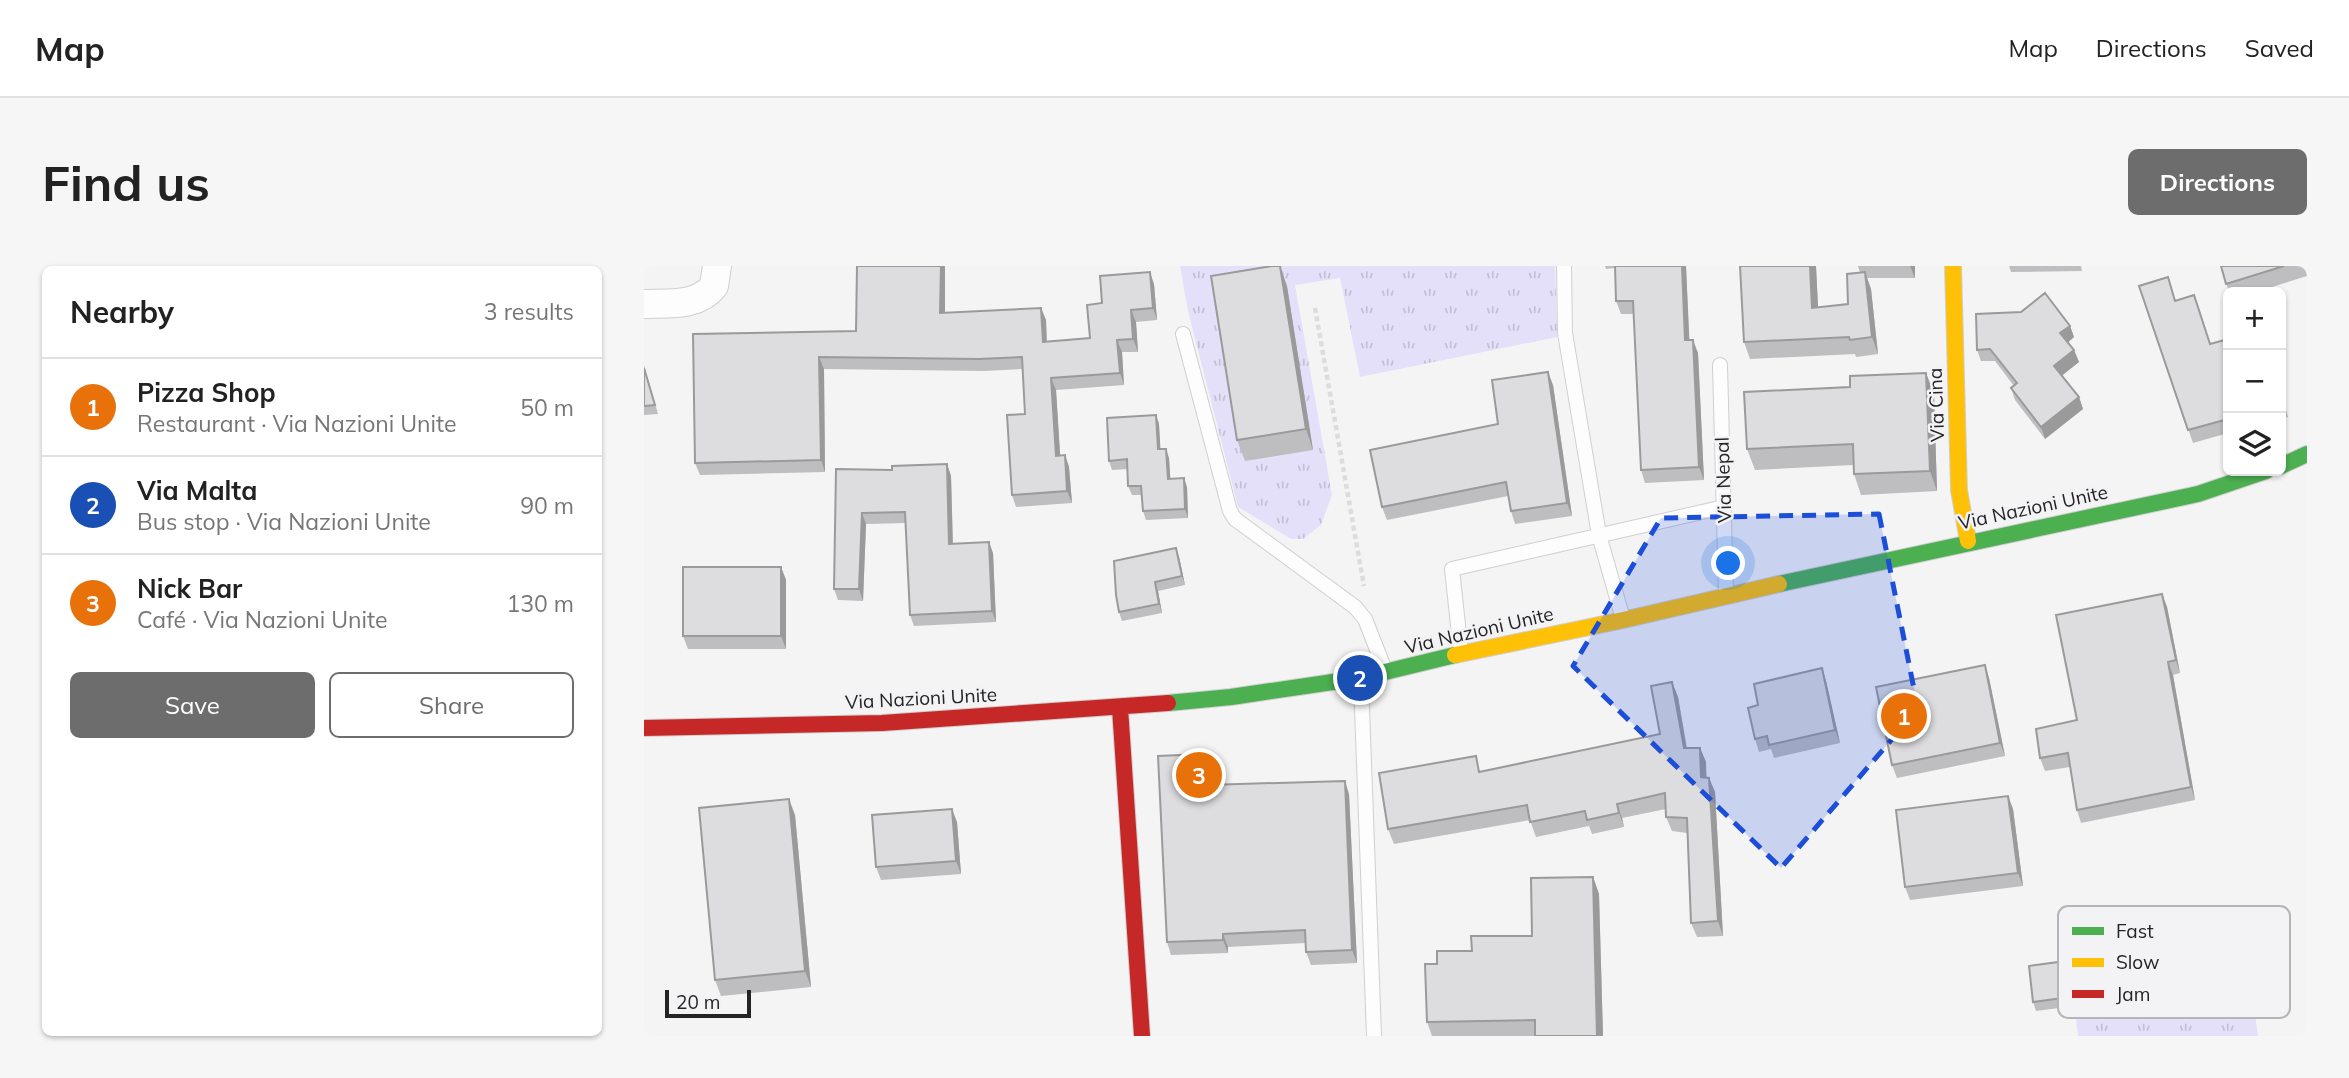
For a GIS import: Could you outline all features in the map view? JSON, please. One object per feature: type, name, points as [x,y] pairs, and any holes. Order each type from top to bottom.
[{"type":"street","points":[[644,304],[700,299],[714,286],[716,266]]},
{"type":"street","name":"Via Cina","points":[[1953,266],[1959,490],[1968,541]]},
{"type":"street","points":[[2286,464],[2307,454]]},
{"type":"street","name":"Via Nazioni Unite","points":[[644,728],[882,723],[1121,708],[1231,697],[1360,678],[1968,541],[2198,494],[2251,476]]},
{"type":"street","points":[[1121,708],[1142,1036]]},
{"type":"lane","points":[[1564,266],[1565,333],[1599,535],[1623,620]]},
{"type":"lane","points":[[1183,334],[1230,511],[1235,519],[1355,607],[1365,619],[1373,636],[1386,673]]},
{"type":"lane","name":"Via Nepal","points":[[1720,365],[1726,595]]},
{"type":"lane","points":[[1461,654],[1452,569],[1724,507]]},
{"type":"lane","points":[[1360,678],[1374,1036]]},
{"type":"path","points":[[1315,308],[1373,636]]},
{"type":"highlighted area","points":[[1879,514],[1918,709],[1781,868],[1573,666],[1661,518]]},
{"type":"green space","points":[[1180,266],[1555,266],[1557,337],[1360,377],[1340,278],[1295,285],[1332,495],[1321,525],[1303,539],[1291,539],[1238,507],[1188,311]]},
{"type":"green space","points":[[2076,1018],[2256,1018],[2258,1036],[2078,1036]]},
{"type":"building","points":[[857,266],[941,266],[940,313],[1041,308],[1043,342],[1090,338],[1087,305],[1102,303],[1100,276],[1150,272],[1153,308],[1131,310],[1133,339],[1117,340],[1120,373],[1051,378],[1056,456],[1065,455],[1067,491],[1012,495],[1007,415],[1025,414],[1022,357],[819,357],[821,460],[695,463],[693,334],[856,331]]},
{"type":"building","points":[[1280,266],[1306,429],[1237,440],[1211,276]]},
{"type":"building","points":[[1615,266],[1682,266],[1685,340],[1693,340],[1699,467],[1641,470],[1633,301],[1616,301]]},
{"type":"building","points":[[1740,266],[1810,266],[1812,308],[1848,304],[1847,274],[1865,272],[1872,337],[1850,340],[1849,337],[1744,342]]},
{"type":"building","points":[[2221,266],[2284,266],[2226,284]]},
{"type":"building","points":[[2168,277],[2175,301],[2194,295],[2210,344],[2223,340],[2223,420],[2188,430],[2139,286]]},
{"type":"building","points":[[2045,293],[2070,326],[2060,333],[2074,350],[2054,366],[2079,397],[2041,427],[2011,388],[2017,383],[1990,349],[1977,350],[1976,314],[2021,312]]},
{"type":"building","points":[[644,368],[655,405],[644,406]]},
{"type":"building","points":[[1548,372],[1567,503],[1511,511],[1506,482],[1382,507],[1370,450],[1498,424],[1492,380]]},
{"type":"building","points":[[1926,373],[1930,471],[1854,474],[1853,444],[1747,449],[1744,392],[1850,387],[1850,376]]},
{"type":"building","points":[[1156,415],[1158,449],[1166,449],[1168,479],[1184,478],[1185,509],[1143,511],[1141,486],[1128,486],[1127,459],[1109,461],[1107,418]]},
{"type":"building","points":[[947,464],[949,544],[989,542],[992,611],[910,615],[905,512],[862,513],[859,589],[834,589],[836,469],[892,470],[892,466]]},
{"type":"building","points":[[1176,548],[1182,576],[1155,582],[1159,604],[1119,612],[1114,561]]},
{"type":"building","points":[[683,567],[781,567],[781,636],[683,636]]},
{"type":"building","points":[[2162,594],[2176,660],[2168,662],[2191,787],[2077,810],[2068,753],[2040,758],[2036,729],[2077,720],[2056,615]]},
{"type":"building","points":[[1985,665],[2000,743],[1892,765],[1876,687]]},
{"type":"building","points":[[1822,668],[1835,730],[1769,745],[1767,736],[1755,739],[1748,708],[1758,705],[1754,684]]},
{"type":"building","points":[[1672,682],[1684,748],[1700,748],[1701,777],[1709,778],[1718,921],[1691,923],[1687,818],[1666,817],[1665,793],[1617,804],[1619,813],[1587,820],[1585,811],[1530,822],[1527,805],[1388,829],[1379,773],[1476,756],[1479,772],[1660,734],[1651,686]]},
{"type":"building","points":[[1204,754],[1206,785],[1345,781],[1352,950],[1306,952],[1305,930],[1223,934],[1223,940],[1167,942],[1158,756]]},
{"type":"building","points":[[2008,796],[2018,873],[1905,887],[1896,810]]},
{"type":"building","points":[[789,799],[805,971],[715,980],[699,808]]},
{"type":"building","points":[[952,809],[956,861],[876,867],[872,815]]},
{"type":"building","points":[[1593,877],[1597,1036],[1535,1036],[1535,1020],[1427,1022],[1425,964],[1437,964],[1437,951],[1472,951],[1471,936],[1532,936],[1531,878]]},
{"type":"building","points":[[2058,962],[2058,999],[2033,1002],[2029,966]]},
{"type":"traffic: fast","points":[[2286,464],[2307,454]]},
{"type":"traffic: fast","points":[[1779,584],[2198,494],[2251,476]]},
{"type":"traffic: fast","points":[[1168,703],[1231,697],[1360,678],[1455,655]]},
{"type":"traffic: slow","points":[[1953,266],[1959,490],[1968,541]]},
{"type":"traffic: slow","points":[[1455,655],[1779,584]]},
{"type":"traffic: jam","points":[[644,728],[882,723],[1168,703]]},
{"type":"traffic: jam","points":[[1120,708],[1142,1036]]},
{"type":"place","name":"Via Malta","points":[[1360,678]]},
{"type":"place","name":"Pizza Shop","points":[[1904,716]]},
{"type":"place","name":"Nick Bar","points":[[1199,775]]}]
